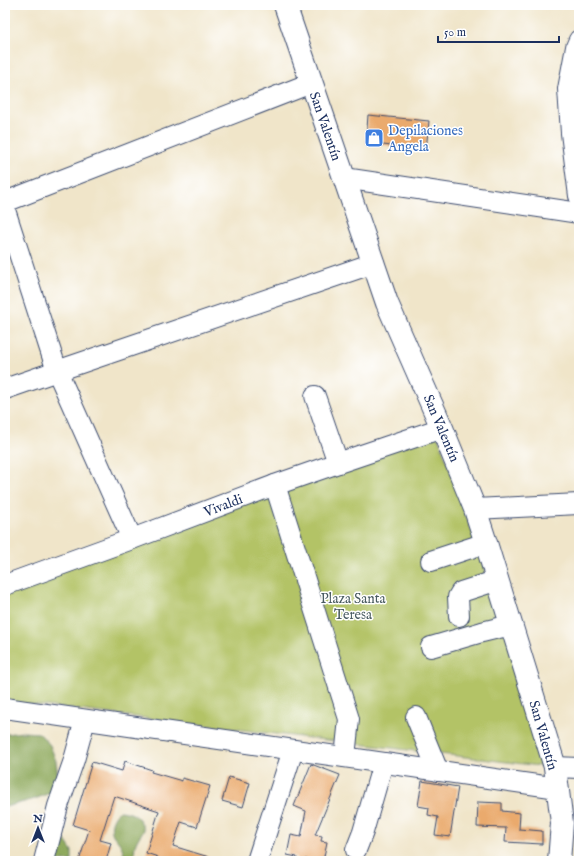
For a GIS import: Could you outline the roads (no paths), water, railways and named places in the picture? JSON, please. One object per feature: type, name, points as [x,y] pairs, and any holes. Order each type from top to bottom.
[{"type":"main road","name":"San Valentín","points":[[285,5],[388,303],[442,428],[474,509],[498,580],[556,778],[562,822],[559,861]]},
{"type":"street","points":[[579,40],[576,47],[568,89],[571,133],[579,196]]},
{"type":"street","points":[[5,202],[311,82]]},
{"type":"street","points":[[344,178],[579,213]]},
{"type":"street","points":[[5,210],[56,370],[132,539]]},
{"type":"street","points":[[5,389],[56,370],[374,263]]},
{"type":"street","points":[[315,396],[338,463]]},
{"type":"street","name":"Vivaldi","points":[[5,585],[275,485],[442,428]]},
{"type":"street","points":[[275,485],[349,719],[345,757]]},
{"type":"street","points":[[474,509],[579,504]]},
{"type":"street","points":[[432,560],[486,543]]},
{"type":"street","points":[[459,616],[458,597],[461,592],[498,580]]},
{"type":"street","points":[[431,648],[482,632],[512,625]]},
{"type":"street","points":[[5,708],[438,771],[556,778],[579,768]]},
{"type":"street","points":[[416,717],[438,771]]},
{"type":"street","points":[[44,861],[58,806],[74,760],[85,720]]},
{"type":"street","points":[[258,858],[293,750]]},
{"type":"street","points":[[356,850],[363,832],[383,763]]},
{"type":"place","name":"Depilaciones Angela","points":[[374,138]]},
{"type":"park label","name":"Plaza Santa Teresa","points":[[353,606]]}]
